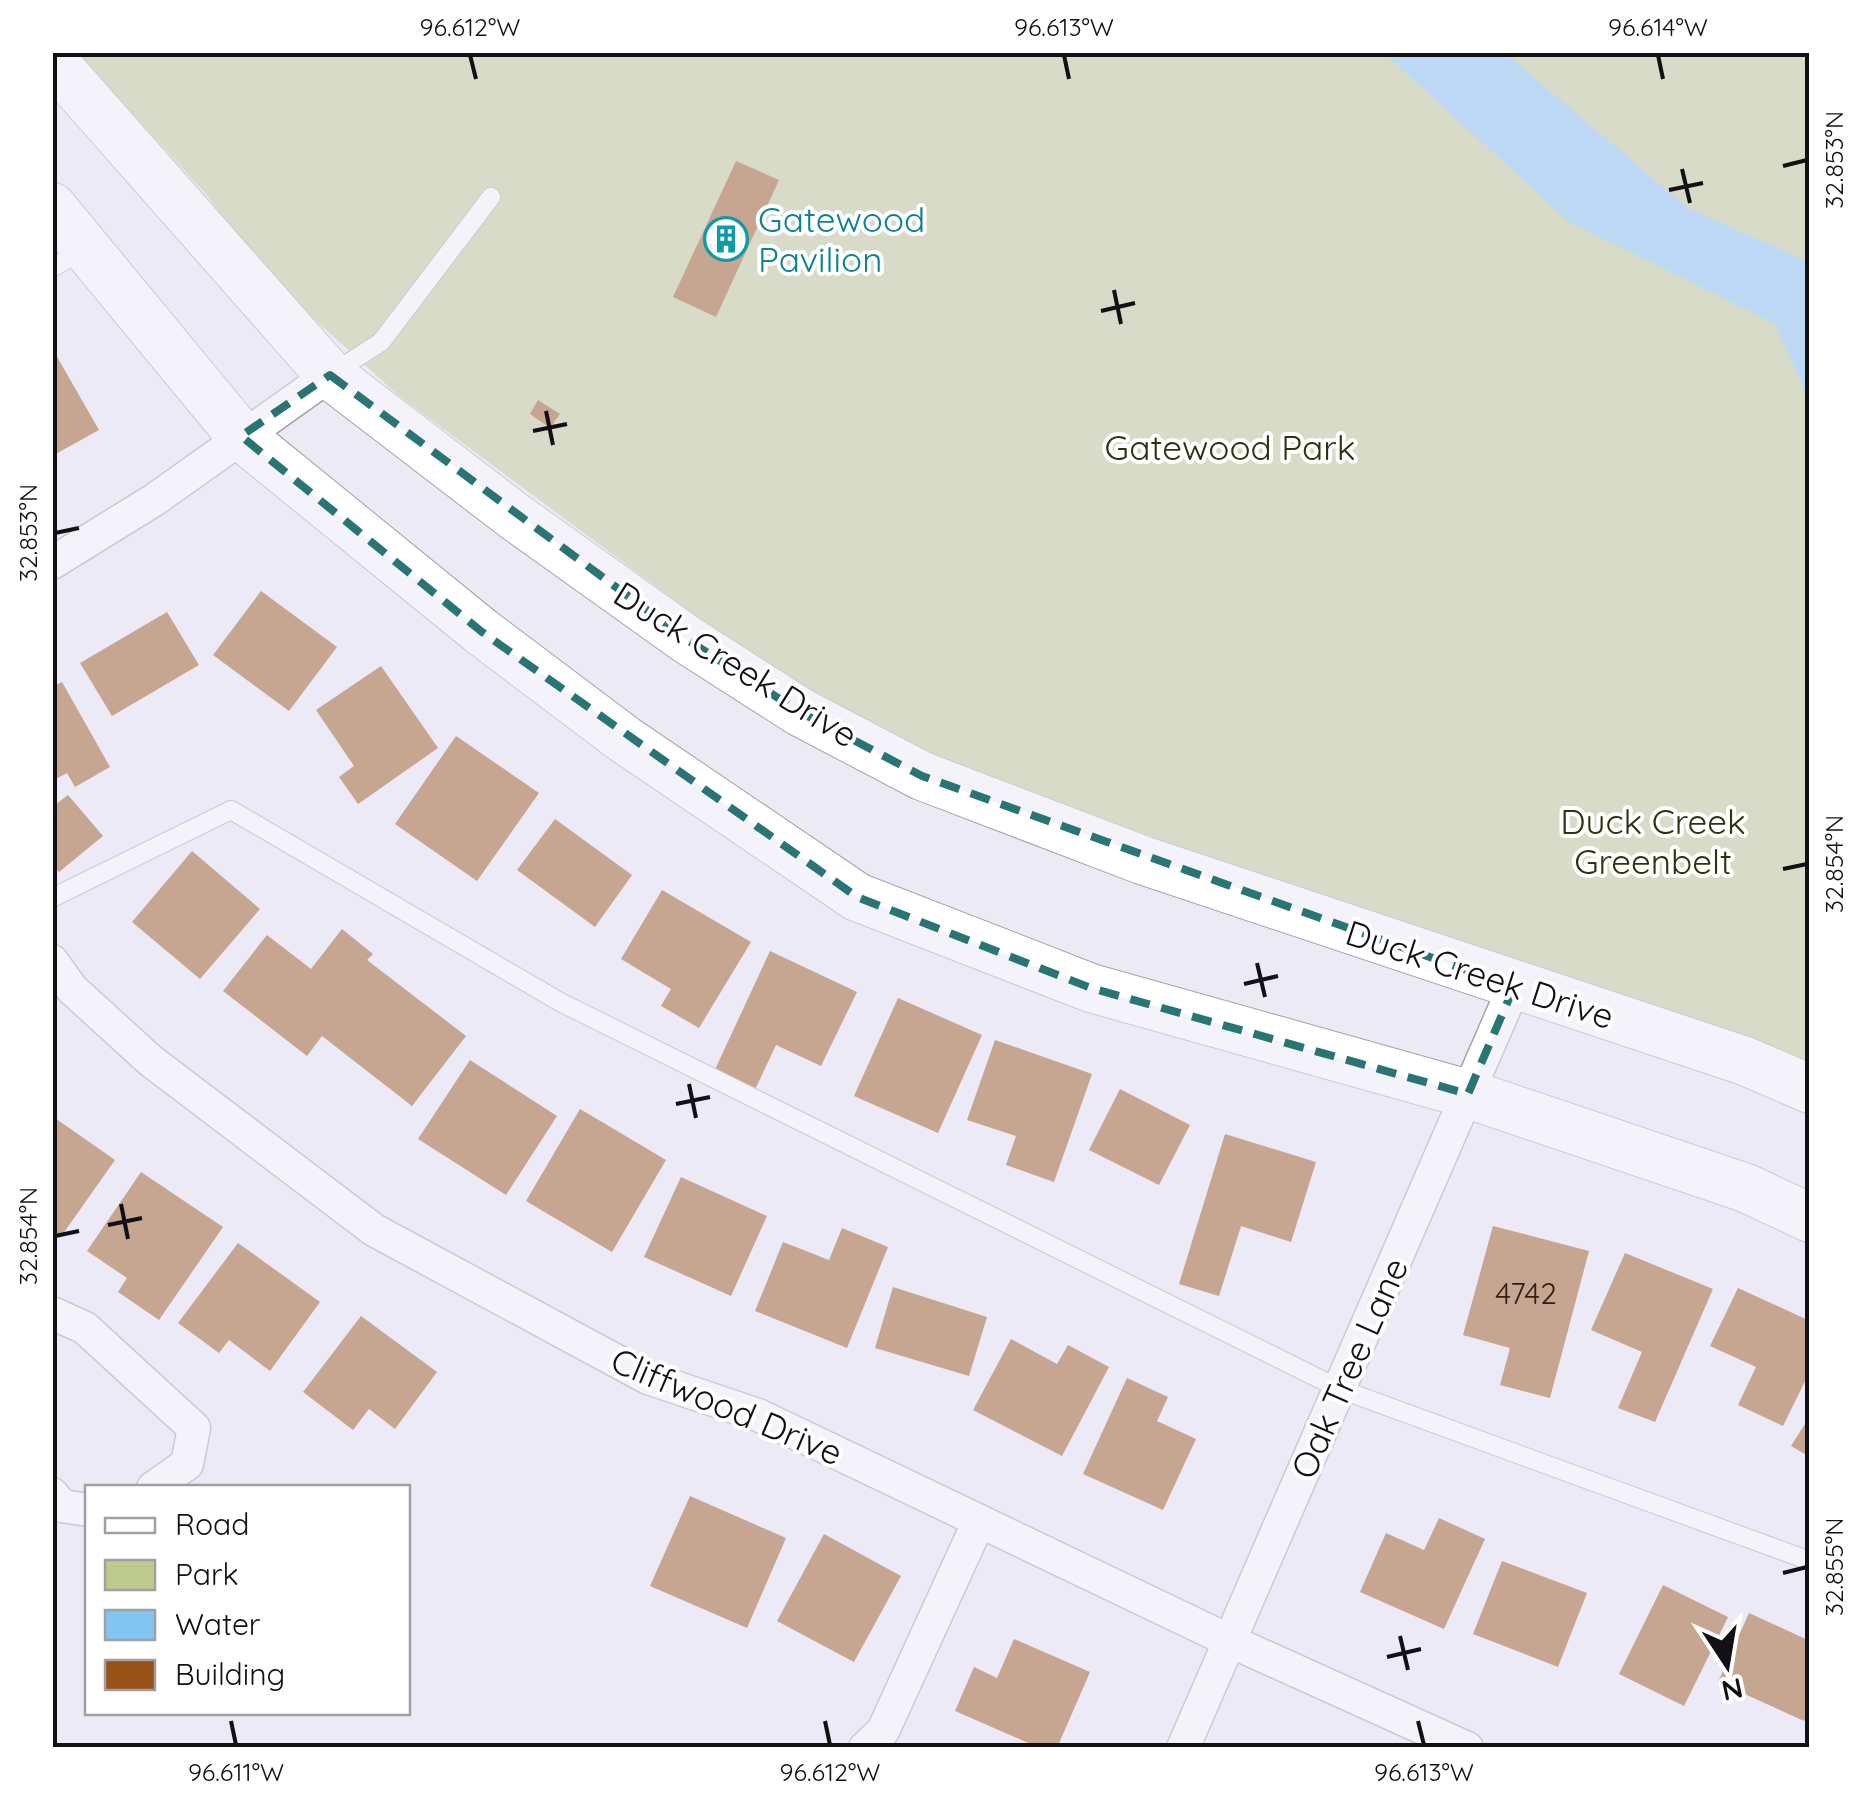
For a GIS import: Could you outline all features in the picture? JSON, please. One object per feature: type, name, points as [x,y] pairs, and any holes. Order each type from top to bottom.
[{"type":"main road","name":"Duck Creek Drive","points":[[52,60],[330,375],[514,516],[686,638],[800,712],[922,776],[1142,860],[1514,988],[1745,1061],[1810,1088]]},
{"type":"main road","points":[[52,207],[70,257],[242,436],[529,668],[624,739],[857,897],[1091,988],[1468,1094],[1746,1188],[1810,1218]]},
{"type":"street","points":[[52,562],[154,500],[330,375]]},
{"type":"street","name":"Cliffwood Drive","points":[[52,961],[72,989],[151,1061],[374,1230],[648,1378],[758,1415],[1230,1641],[1467,1748]]},
{"type":"street","name":"Oak Tree Lane","points":[[1183,1748],[1514,988]]},
{"type":"street","points":[[52,1313],[86,1328],[194,1428],[187,1464],[157,1485]]},
{"type":"street","points":[[52,1494],[62,1506],[85,1510]]},
{"type":"street","points":[[865,1748],[882,1731],[979,1521]]},
{"type":"lane","points":[[330,375],[381,342],[490,197]]},
{"type":"lane","points":[[52,898],[231,810],[560,1002],[1340,1389],[1810,1560]]},
{"type":"highlighted area","points":[[330,375],[686,639],[800,712],[922,776],[1514,987],[1468,1094],[1091,988],[857,897],[482,632],[241,436]]},
{"type":"green space","name":"Gatewood Park","points":[[77,53],[1809,53],[1809,1066],[1731,1035],[1055,804],[902,743],[822,701],[739,648],[399,396],[280,288],[204,192]]},
{"type":"water","points":[[1384,53],[1505,53],[1688,208],[1802,259],[1809,266],[1809,400],[1775,324],[1568,221]]},
{"type":"building","name":"Gatewood Pavilion","points":[[736,161],[779,180],[716,317],[673,297]]},
{"type":"building","points":[[52,348],[99,430],[52,456]]},
{"type":"building","points":[[538,400],[560,414],[550,428],[530,414]]},
{"type":"building","points":[[261,591],[337,647],[289,711],[213,655]]},
{"type":"building","points":[[167,612],[199,665],[112,716],[80,663]]},
{"type":"building","points":[[381,666],[438,748],[358,804],[339,777],[354,766],[316,710]]},
{"type":"building","points":[[62,682],[110,767],[75,787],[67,773],[52,781],[52,687]]},
{"type":"building","points":[[456,736],[539,793],[477,881],[395,824]]},
{"type":"building","points":[[68,795],[103,836],[59,872],[52,864],[52,807]]},
{"type":"building","points":[[555,819],[632,875],[595,927],[517,870]]},
{"type":"building","points":[[192,851],[260,909],[200,979],[132,922]]},
{"type":"building","points":[[662,890],[751,942],[699,1028],[661,1006],[671,989],[621,959]]},
{"type":"building","points":[[342,929],[373,954],[367,960],[466,1036],[412,1106],[322,1036],[307,1056],[223,991],[267,935],[311,969]]},
{"type":"building","points":[[770,951],[857,992],[821,1066],[776,1045],[753,1094],[712,1076]]},
{"type":"building","points":[[898,998],[982,1035],[938,1133],[854,1096]]},
{"type":"building","points":[[995,1040],[1092,1074],[1054,1182],[1006,1165],[1016,1136],[967,1120]]},
{"type":"building","points":[[470,1060],[557,1116],[506,1195],[418,1139]]},
{"type":"building","points":[[1120,1089],[1190,1125],[1159,1185],[1089,1150]]},
{"type":"building","points":[[580,1109],[666,1160],[612,1252],[526,1201]]},
{"type":"building","points":[[52,1116],[115,1160],[60,1238],[52,1233]]},
{"type":"building","points":[[1225,1134],[1316,1162],[1291,1242],[1241,1226],[1219,1296],[1179,1284]]},
{"type":"building","points":[[141,1172],[223,1227],[159,1320],[118,1292],[127,1278],[87,1251]]},
{"type":"building","points":[[681,1177],[767,1216],[731,1296],[644,1257]]},
{"type":"building","points":[[1493,1226],[1589,1251],[1550,1398],[1500,1385],[1510,1348],[1463,1335]]},
{"type":"building","points":[[842,1228],[888,1247],[847,1348],[755,1311],[783,1242],[829,1260]]},
{"type":"building","points":[[238,1243],[320,1302],[270,1371],[229,1340],[219,1353],[178,1323]]},
{"type":"building","points":[[1625,1253],[1713,1289],[1655,1422],[1618,1408],[1642,1352],[1591,1330]]},
{"type":"building","points":[[893,1287],[987,1317],[969,1376],[875,1348]]},
{"type":"building","points":[[1738,1288],[1810,1321],[1810,1371],[1783,1426],[1738,1405],[1756,1367],[1710,1346]]},
{"type":"building","points":[[361,1316],[437,1372],[395,1429],[369,1409],[353,1430],[303,1392]]},
{"type":"building","points":[[1011,1339],[1057,1364],[1068,1345],[1109,1367],[1062,1456],[973,1410]]},
{"type":"building","points":[[1127,1378],[1168,1397],[1157,1421],[1196,1439],[1163,1510],[1083,1474]]},
{"type":"building","points":[[1810,1416],[1810,1457],[1791,1446]]},
{"type":"building","points":[[690,1496],[786,1538],[747,1628],[650,1586]]},
{"type":"building","points":[[1439,1518],[1485,1539],[1444,1629],[1360,1592],[1386,1533],[1424,1550]]},
{"type":"building","points":[[824,1534],[901,1576],[854,1662],[777,1621]]},
{"type":"building","points":[[1502,1561],[1587,1593],[1558,1667],[1473,1634]]},
{"type":"building","points":[[1663,1585],[1728,1617],[1684,1706],[1619,1674]]},
{"type":"building","points":[[1749,1613],[1810,1641],[1810,1710],[1804,1721],[1718,1682]]},
{"type":"building","points":[[1014,1639],[1090,1672],[1057,1748],[1040,1748],[955,1711],[974,1667],[997,1678]]},
{"type":"place","name":"Gatewood Pavilion","points":[[726,239]]},
{"type":"park label","name":"Duck Creek Greenbelt","points":[[1653,841]]}]
